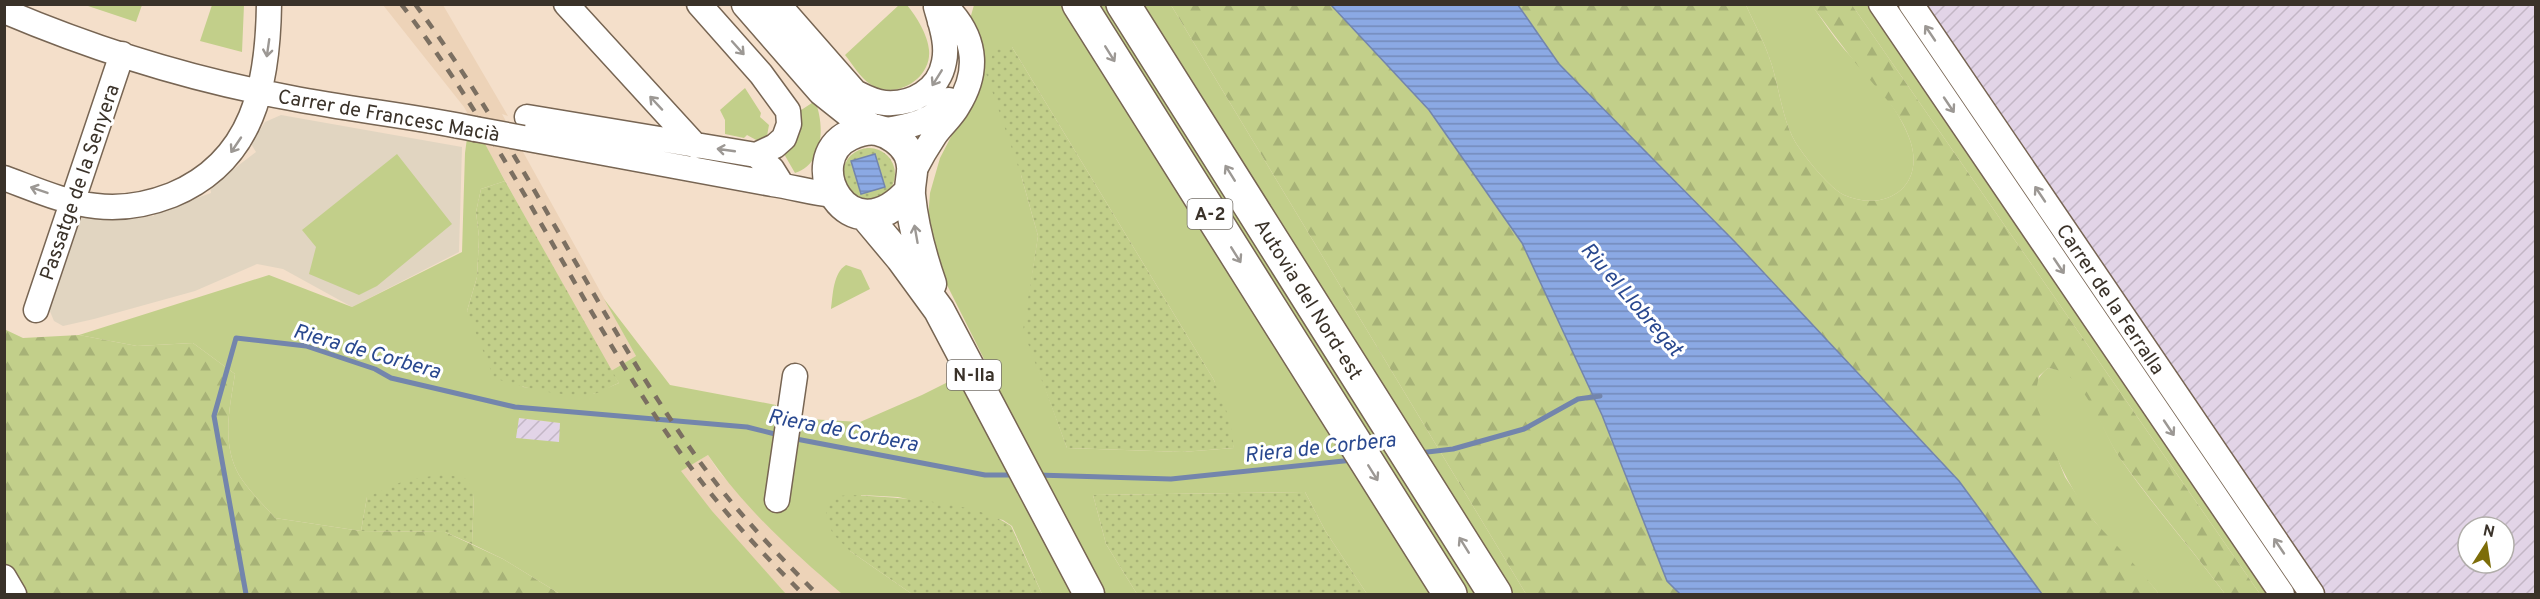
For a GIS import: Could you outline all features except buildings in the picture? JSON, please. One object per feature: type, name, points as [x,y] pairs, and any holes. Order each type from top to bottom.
[{"type":"highway","name":"Autovia del Nord-est","points":[[1079,4],[1450,594]]},
{"type":"highway","name":"Autovia del Nord-est","points":[[1123,4],[1495,594]]},
{"type":"main road","points":[[747,4],[822,90],[875,130]]},
{"type":"main road","points":[[822,90],[828,115],[830,159],[828,179],[834,195]]},
{"type":"main road","points":[[830,159],[841,140],[848,135],[875,130]]},
{"type":"main road","name":"N-IIa","points":[[875,130],[890,134],[905,148],[912,181],[918,242],[939,310]]},
{"type":"main road","points":[[865,215],[887,212],[898,205],[912,181]]},
{"type":"main road","name":"N-IIa","points":[[834,195],[853,211],[865,215],[901,258],[939,310],[1089,594]]},
{"type":"street","points":[[4,178],[74,202],[123,207],[162,199],[198,182],[227,158],[252,118],[261,92],[269,39],[269,4]]},
{"type":"street","points":[[566,4],[696,146]]},
{"type":"street","points":[[699,4],[761,74],[788,111],[789,124],[784,138],[775,146],[756,155],[787,185],[807,179],[830,159]]},
{"type":"street","points":[[778,4],[855,92],[872,100],[886,103],[919,97],[940,77],[945,60],[945,44],[938,13]]},
{"type":"street","name":"Carrer de la Ferralla","points":[[1881,4],[2282,594]]},
{"type":"street","name":"Carrer de la Ferralla","points":[[1911,4],[2312,594]]},
{"type":"street","name":"Carrer de Francesc Macià","points":[[4,11],[122,54],[261,92],[475,129],[525,128],[696,146],[756,155]]},
{"type":"street","points":[[875,130],[901,127],[926,120],[943,110],[955,91],[962,72],[962,58],[954,28],[938,13]]},
{"type":"street","points":[[912,181],[936,134],[958,108],[972,74],[970,42],[965,27],[952,13],[938,13]]},
{"type":"street","name":"Passatge de la Senyera","points":[[36,310],[122,54]]},
{"type":"street","name":"Carrer de Francesc Macià","points":[[525,128],[787,185],[804,191],[834,195]]},
{"type":"street","points":[[777,500],[795,376]]},
{"type":"street","points":[[4,577],[14,594]]},
{"type":"shaded area","points":[[383,5],[443,5],[508,116],[502,114],[636,356],[611,371],[464,107]]},
{"type":"shaded area","points":[[1926,5],[2535,5],[2535,594],[2325,594]]},
{"type":"shaded area","points":[[281,115],[462,147],[459,252],[352,307],[283,269],[257,264],[195,291],[63,326],[54,321],[49,309],[79,213],[105,218],[154,216],[154,213],[211,193],[210,187],[256,152],[251,144],[265,122]]},
{"type":"shaded area","points":[[519,418],[561,423],[559,443],[515,438]]},
{"type":"shaded area","points":[[708,455],[719,472],[800,557],[842,594],[786,594],[711,511],[680,471]]},
{"type":"green space","points":[[1811,4],[1840,44],[1890,103],[1905,127],[1913,157],[1912,171],[1907,183],[1887,198],[1874,201],[1859,200],[1838,192],[1809,161],[1789,128],[1768,54],[1746,5]]},
{"type":"green space","points":[[85,5],[142,5],[136,22]]},
{"type":"green space","points":[[212,5],[244,5],[242,52],[200,41]]},
{"type":"green space","points":[[899,5],[907,5],[921,26],[928,44],[928,60],[925,70],[910,84],[890,90],[880,89],[863,78],[845,55]]},
{"type":"green space","points":[[974,5],[1171,5],[1526,594],[1367,594],[1326,532],[1305,492],[1093,495],[1106,544],[1137,594],[1042,594],[1012,526],[1003,520],[898,497],[861,495],[850,551],[912,594],[842,594],[788,546],[754,511],[722,475],[708,455],[681,471],[712,511],[786,594],[560,594],[503,559],[472,544],[474,493],[367,497],[361,531],[275,518],[247,486],[233,463],[228,425],[235,374],[193,343],[137,346],[79,335],[269,275],[352,307],[462,252],[465,153],[470,116],[505,181],[481,189],[476,212],[479,237],[477,277],[467,311],[523,387],[593,394],[619,383],[611,371],[636,356],[604,299],[670,385],[776,405],[774,421],[806,426],[809,419],[860,422],[922,395],[986,363],[926,243],[930,193],[940,158],[971,98],[970,19]],"holes":[[[1012,47],[1214,380],[1234,448],[1182,452],[1067,448],[1024,330],[1038,236],[1021,175]],[[519,418],[560,423],[559,442],[516,438]]]},
{"type":"green space","points":[[1171,5],[1331,5],[1429,110],[1522,243],[1602,415],[1667,581],[1680,594],[1526,594]]},
{"type":"green space","points":[[1518,5],[1746,5],[1768,54],[1789,128],[1800,149],[1838,192],[1859,200],[1874,201],[1898,192],[1907,183],[1912,171],[1913,157],[1910,140],[1896,112],[1811,5],[1852,5],[2260,594],[2225,594],[2122,461],[2082,391],[2066,374],[2048,368],[2039,376],[2034,400],[2065,477],[2095,522],[2159,594],[2042,594],[1959,481],[1735,242],[1559,64]]},
{"type":"green space","points":[[1852,5],[1926,5],[2325,594],[2260,594]]},
{"type":"green space","points":[[1012,47],[1214,380],[1230,420],[1234,448],[1182,452],[1067,448],[1023,330],[1038,236],[1021,175],[986,73],[995,48]]},
{"type":"green space","points":[[745,88],[761,113],[760,117],[769,125],[767,136],[758,141],[747,135],[744,138],[725,134],[725,120],[720,110]]},
{"type":"green space","points":[[815,101],[820,121],[820,143],[812,161],[795,173],[780,147],[792,116]]},
{"type":"green space","points":[[869,148],[879,150],[887,156],[893,164],[895,174],[893,184],[887,192],[879,198],[869,200],[859,198],[851,192],[845,184],[843,174],[845,164],[851,156],[859,150]]},
{"type":"green space","points":[[397,154],[452,224],[377,286],[359,295],[309,274],[316,247],[302,230]]},
{"type":"green space","points":[[505,181],[619,383],[596,393],[582,395],[530,388],[494,378],[467,311],[477,277],[479,237],[476,212],[481,189]]},
{"type":"green space","points":[[846,265],[861,270],[870,289],[831,309],[838,273]]},
{"type":"green space","points":[[4,329],[23,338],[79,335],[137,346],[193,343],[235,374],[228,425],[233,463],[247,486],[275,518],[361,531],[445,532],[503,559],[560,594],[5,594]]},
{"type":"green space","points":[[2048,368],[2069,375],[2086,394],[2122,461],[2225,594],[2159,594],[2095,522],[2079,500],[2066,476],[2036,410],[2035,386]]},
{"type":"green space","points":[[445,474],[467,479],[474,493],[472,544],[445,532],[361,531],[367,497],[406,480]]},
{"type":"green space","points":[[1305,492],[1326,532],[1367,594],[1137,594],[1106,544],[1093,495]]},
{"type":"green space","points":[[839,496],[933,502],[977,511],[996,518],[1011,526],[1042,594],[912,594],[850,551],[833,534],[826,512],[830,503]]},
{"type":"water","name":"Riu el Llobregat","points":[[1331,5],[1518,5],[1559,64],[1735,242],[1959,481],[2042,594],[1680,594],[1667,581],[1602,415],[1522,243],[1429,110]]},
{"type":"water","points":[[875,154],[885,187],[861,194],[851,161]]},
{"type":"waterway","name":"Riera de Corbera","points":[[246,594],[214,416],[236,338],[306,346],[375,369],[391,378],[515,407],[747,427],[779,435]]},
{"type":"waterway","name":"Riera de Corbera","points":[[1419,453],[1453,449],[1524,429],[1578,399],[1600,396]]},
{"type":"waterway","name":"Riera de Corbera","points":[[791,438],[985,475],[1015,475]]},
{"type":"waterway","name":"Riera de Corbera","points":[[1037,475],[1171,479],[1353,460]]},
{"type":"railway","points":[[401,4],[441,59],[478,117],[615,351],[689,465],[729,516],[803,594]]},
{"type":"railway","points":[[415,4],[454,59],[490,116],[626,349],[700,462],[771,547],[817,594]]}]
